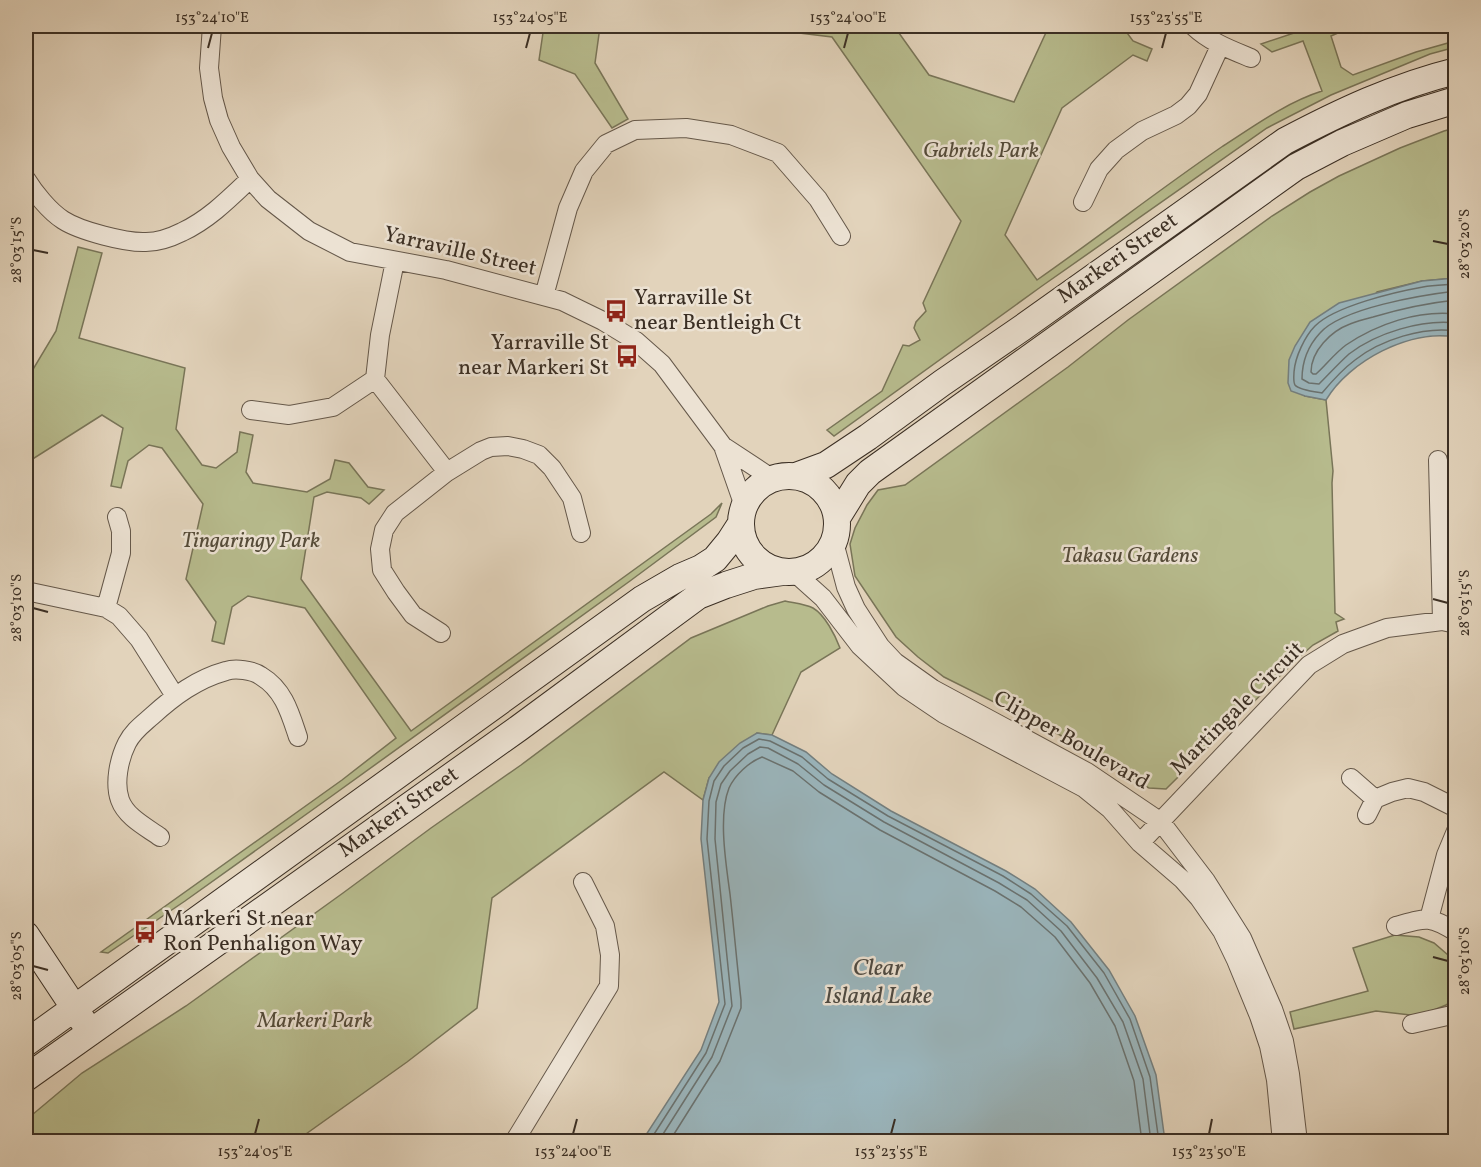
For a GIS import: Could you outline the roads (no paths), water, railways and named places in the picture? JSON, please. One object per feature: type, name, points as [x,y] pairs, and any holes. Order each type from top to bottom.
[{"type":"main road","name":"Markeri Street","points":[[784,477],[825,465],[868,437],[1285,141],[1332,116],[1388,92],[1455,71]]},
{"type":"main road","name":"Markeri Street","points":[[835,530],[858,484],[870,472],[1296,167],[1342,143],[1407,115],[1455,100]]},
{"type":"main road","points":[[784,477],[811,481],[823,490],[832,503],[835,530],[827,553],[818,562],[807,569],[788,572],[770,568],[748,551],[743,539],[742,515],[755,489],[763,483],[784,477]]},
{"type":"main road","name":"Markeri Street","points":[[26,1043],[642,599],[715,559],[729,542],[742,515]]},
{"type":"main road","name":"Markeri Street","points":[[26,1078],[519,728],[698,596],[754,576],[788,572]]},
{"type":"main road","points":[[26,935],[90,1032]]},
{"type":"street","name":"Yarraville Street","points":[[212,26],[209,68],[219,120],[231,147],[250,179],[268,199],[309,231],[350,252],[446,270],[562,301],[603,321],[636,341],[662,364],[723,446],[742,515]]},
{"type":"street","points":[[1193,26],[1220,46],[1251,58]]},
{"type":"street","points":[[1083,202],[1099,168],[1116,150],[1142,131],[1176,115],[1188,106],[1198,94],[1220,46]]},
{"type":"street","points":[[544,296],[568,208],[584,171],[606,144],[635,130],[686,128],[731,135],[778,153],[818,199],[841,236]]},
{"type":"street","points":[[28,187],[63,220],[91,232],[147,243],[182,232],[221,207],[250,179]]},
{"type":"street","points":[[395,261],[380,335],[375,379],[447,472]]},
{"type":"street","points":[[251,410],[289,415],[333,407],[375,379]]},
{"type":"street","points":[[441,633],[413,615],[396,592],[382,570],[380,549],[384,530],[395,513],[447,472],[491,447],[508,446],[539,455],[552,468],[572,498],[581,532]]},
{"type":"street","points":[[723,446],[784,477]]},
{"type":"street","points":[[1438,460],[1449,623]]},
{"type":"street","points":[[106,608],[121,554],[121,531],[117,517]]},
{"type":"street","name":"Clipper Boulevard","points":[[835,530],[846,587],[856,609],[880,646],[895,662],[933,689],[1087,772],[1161,822],[1206,881],[1242,938],[1273,1009],[1284,1041],[1298,1142]]},
{"type":"street","name":"Clipper Boulevard","points":[[788,572],[823,598],[860,646],[904,687],[944,714],[1084,788],[1110,809],[1140,843],[1183,880],[1199,898],[1222,931],[1259,1016],[1269,1046],[1276,1080],[1282,1142]]},
{"type":"street","points":[[26,591],[106,608],[119,616],[140,639],[175,696]]},
{"type":"street","name":"Martingale Circuit","points":[[1140,843],[1309,665],[1343,644],[1387,627],[1449,623]]},
{"type":"street","points":[[160,837],[126,811],[121,803],[117,784],[120,763],[127,743],[137,729],[175,696],[193,685],[228,670],[260,674],[274,686],[289,707],[298,737]]},
{"type":"street","points":[[1351,778],[1371,807],[1392,792],[1408,788],[1424,792],[1455,808]]},
{"type":"street","points":[[1429,919],[1446,855],[1455,831]]},
{"type":"street","points":[[514,1142],[609,986],[610,955],[605,926],[583,882]]},
{"type":"street","points":[[1396,926],[1429,919],[1455,932]]},
{"type":"street","points":[[1412,1024],[1455,1014]]},
{"type":"water","points":[[1455,278],[1455,337],[1419,338],[1382,351],[1350,373],[1336,386],[1326,400],[1291,391],[1288,383],[1289,360],[1310,322],[1339,303],[1422,281]]},
{"type":"water","name":"Clear Island Lake","points":[[757,733],[772,735],[806,752],[832,774],[891,811],[1006,871],[1035,889],[1071,922],[1109,970],[1135,1016],[1156,1075],[1165,1141],[642,1141],[701,1050],[719,1002],[701,839],[703,800],[709,778],[719,762],[740,743]]},
{"type":"place","name":"Yarraville St near Bentleigh Ct","points":[[616,311]]},
{"type":"place","name":"Yarraville St near Markeri St","points":[[627,356]]},
{"type":"place","name":"Markeri St near Ron Penhaligon Way","points":[[145,932]]},
{"type":"park label","name":"Gabriels Park","points":[[981,151]]},
{"type":"park label","name":"Tingaringy Park","points":[[251,541]]},
{"type":"park label","name":"Takasu Gardens","points":[[1130,556]]},
{"type":"park label","name":"Markeri Park","points":[[315,1021]]}]
